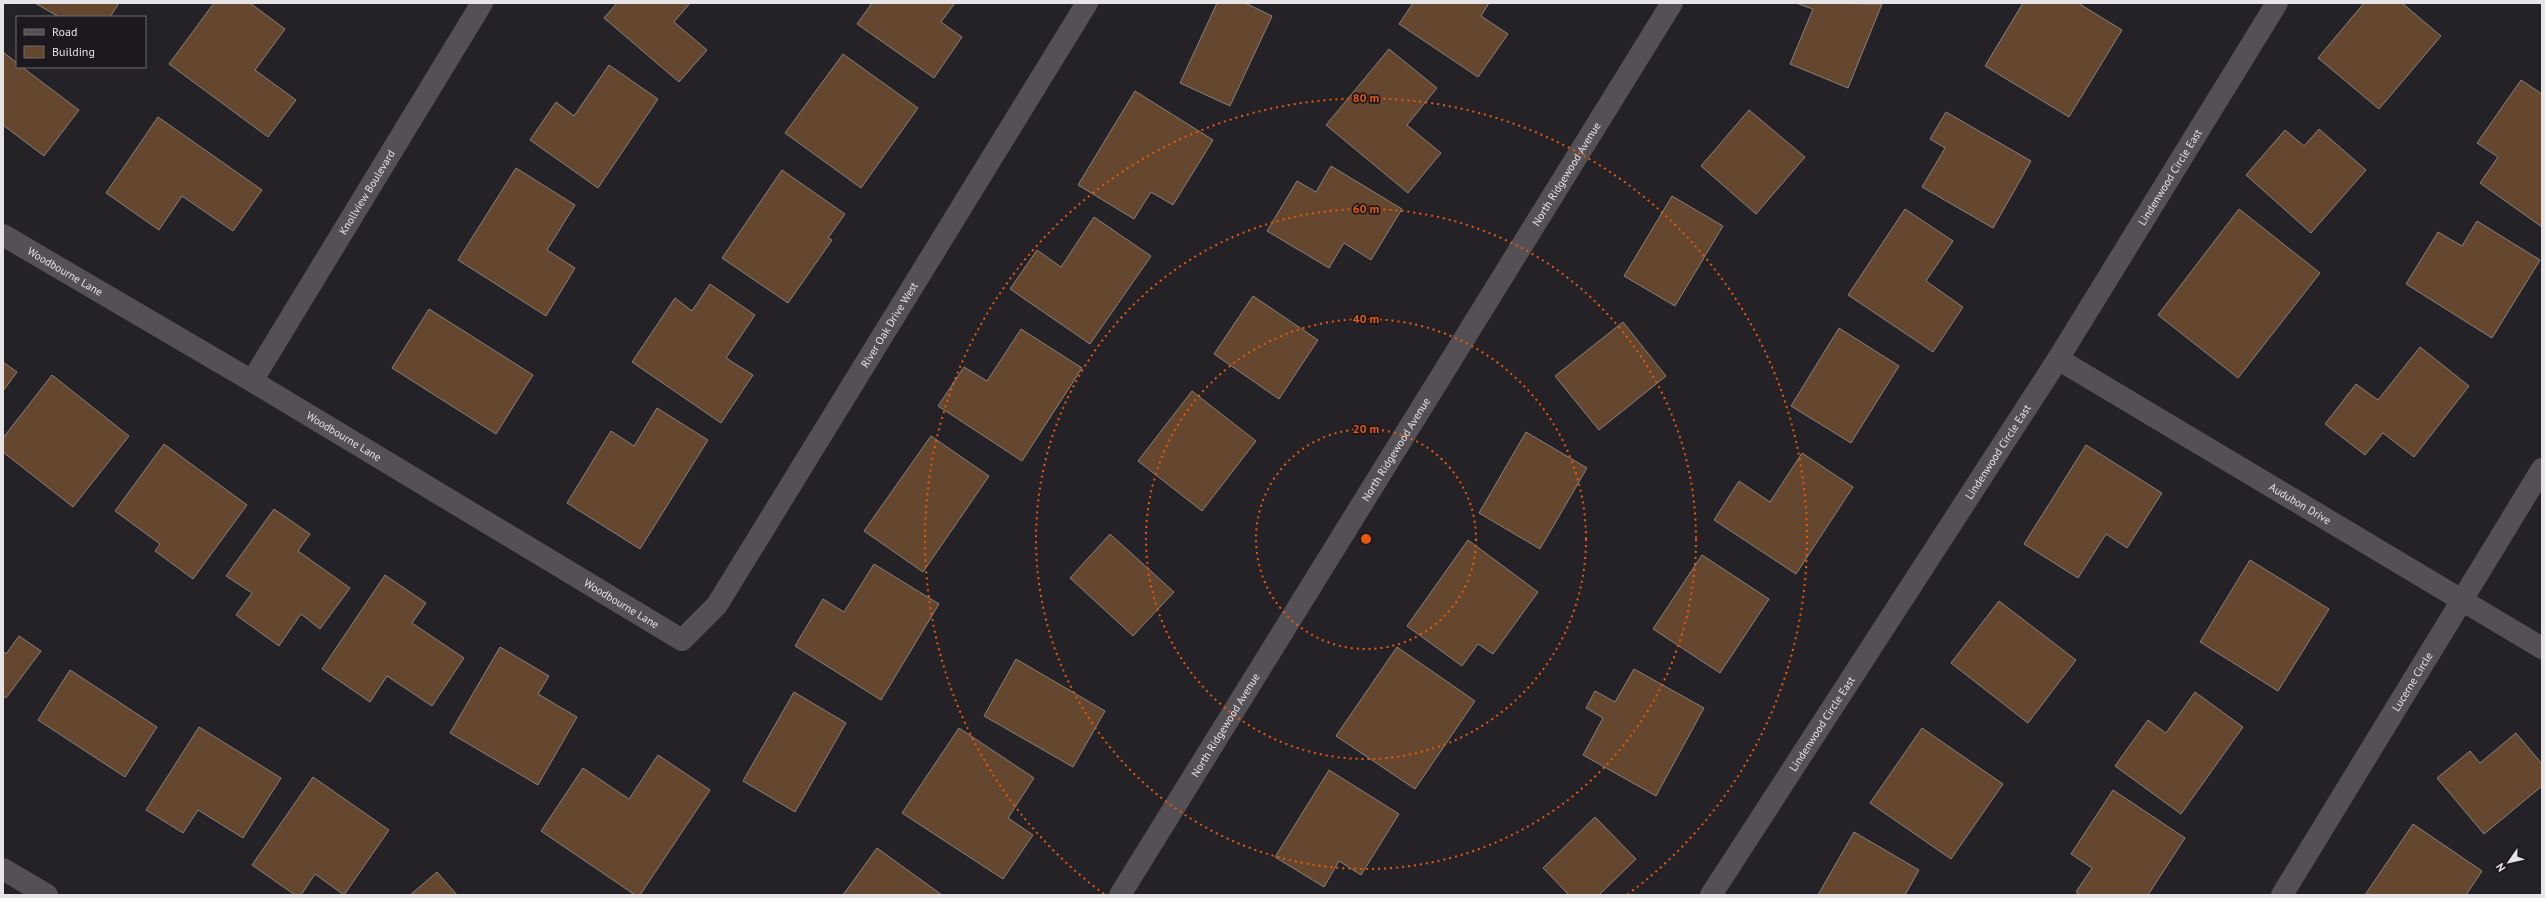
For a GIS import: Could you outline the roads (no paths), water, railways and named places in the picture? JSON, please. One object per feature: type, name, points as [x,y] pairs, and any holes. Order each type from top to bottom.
[{"type":"street","name":"Knollview Boulevard","points":[[252,381],[482,3]]},
{"type":"street","name":"River Oak Drive West","points":[[682,640],[717,605],[1087,3]]},
{"type":"street","name":"North Ridgewood Avenue","points":[[1120,895],[1672,3]]},
{"type":"street","name":"Lindenwood Circle East","points":[[1711,895],[2058,359],[2277,3]]},
{"type":"street","name":"Woodbourne Lane","points":[[3,235],[252,381],[682,640]]},
{"type":"street","name":"Audubon Drive","points":[[2058,359],[2461,598],[2542,648]]},
{"type":"street","name":"Lucerne Circle","points":[[2282,895],[2461,598],[2542,468]]},
{"type":"street","points":[[3,868],[42,894]]}]
